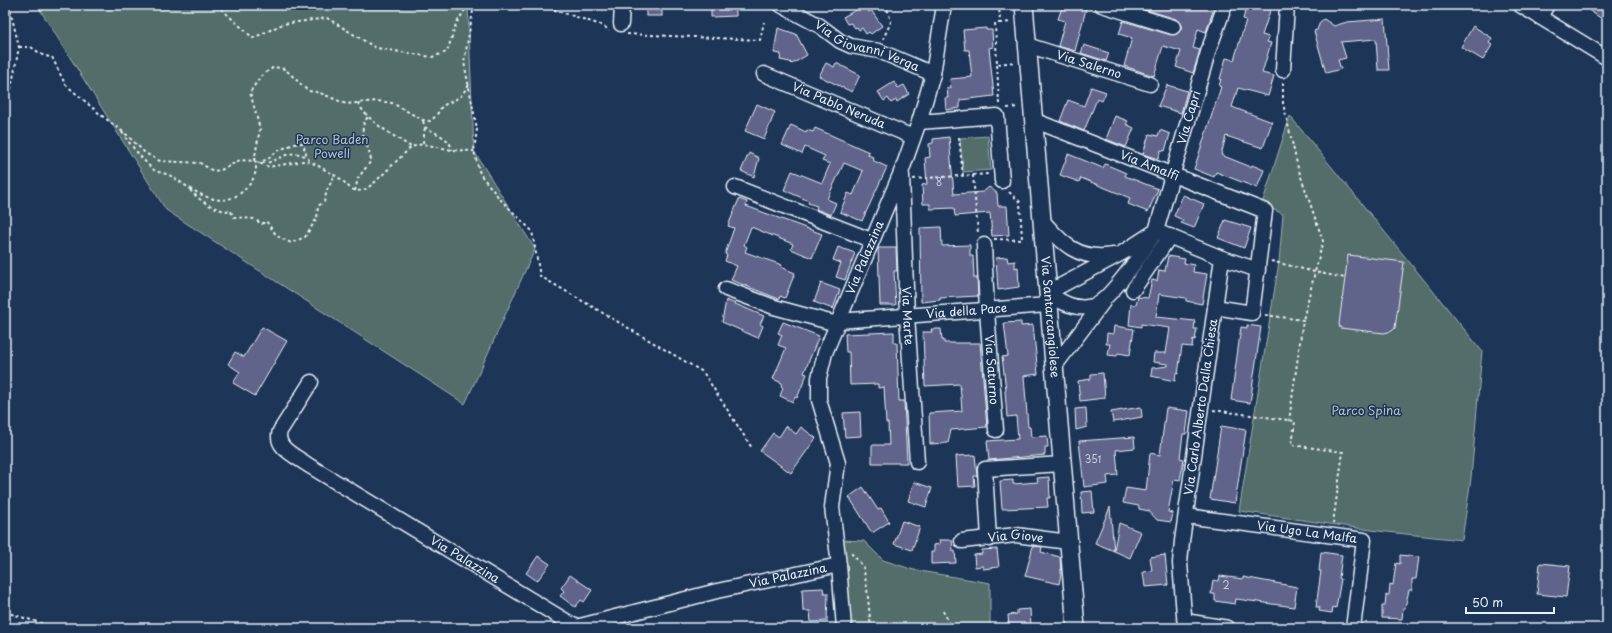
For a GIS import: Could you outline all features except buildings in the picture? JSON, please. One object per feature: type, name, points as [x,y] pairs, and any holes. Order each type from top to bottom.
[{"type":"main road","name":"Via Santarcangiolese","points":[[1024,5],[1076,628]]},
{"type":"street","points":[[617,29],[622,5]]},
{"type":"street","name":"Via Giovanni Verga","points":[[781,5],[820,26],[840,41],[851,46],[879,51],[933,74]]},
{"type":"street","name":"Via Palazzina","points":[[311,382],[280,431],[278,436],[280,445],[308,464],[576,627],[717,591],[840,565],[832,507],[838,463],[819,400],[819,378],[825,354],[871,240],[907,175],[913,137],[933,74],[944,5]]},
{"type":"street","points":[[1102,5],[1173,27]]},
{"type":"street","name":"Via Capri","points":[[1054,367],[1147,245],[1157,227],[1173,177],[1209,49],[1225,5]]},
{"type":"street","points":[[1283,70],[1287,5]]},
{"type":"street","points":[[1520,5],[1607,58]]},
{"type":"street","points":[[1540,17],[1547,5]]},
{"type":"street","name":"Via Salerno","points":[[1027,46],[1150,84]]},
{"type":"street","name":"Via Pablo Neruda","points":[[764,74],[913,137]]},
{"type":"street","points":[[919,122],[998,113],[999,180]]},
{"type":"street","name":"Via Amalfi","points":[[1033,120],[1173,177],[1265,211],[1259,265]]},
{"type":"street","name":"Via Marte","points":[[907,175],[907,316],[917,462]]},
{"type":"street","points":[[736,187],[871,240]]},
{"type":"street","points":[[1041,219],[1060,240],[1070,248],[1082,254],[1104,256],[1122,253]]},
{"type":"street","points":[[1048,299],[1122,253],[1157,227],[1170,236],[1222,258],[1259,265],[1252,313],[1215,307]]},
{"type":"street","points":[[1133,290],[1170,236]]},
{"type":"street","name":"Via Saturno","points":[[984,242],[987,311],[996,430]]},
{"type":"street","name":"Via Carlo Alberto Dalla Chiesa","points":[[1185,625],[1180,564],[1200,409],[1222,258]]},
{"type":"street","points":[[726,289],[774,307],[838,323]]},
{"type":"street","name":"Via Capri","points":[[1048,299],[1076,307],[1094,306],[1109,294]]},
{"type":"street","name":"Via della Pace","points":[[838,323],[907,316],[987,311],[1048,299]]},
{"type":"street","points":[[989,539],[985,469],[1062,464]]},
{"type":"street","name":"Via Ugo La Malfa","points":[[1186,516],[1364,540],[1353,628]]},
{"type":"street","name":"Via Giove","points":[[962,541],[1016,535],[1068,542]]},
{"type":"street","points":[[840,565],[844,628]]},
{"type":"street","points":[[1185,625],[1228,628]]},
{"type":"path","points":[[5,100],[11,89],[19,47],[8,5]]},
{"type":"path","points":[[217,5],[253,38],[283,24],[327,18],[376,48],[432,56],[447,52],[456,24],[468,5]]},
{"type":"path","points":[[474,5],[464,62],[477,129],[474,151],[480,174],[500,199],[532,231],[540,276],[703,372],[752,448]]},
{"type":"path","points":[[530,5],[549,8],[617,29],[760,40],[764,22]]},
{"type":"path","points":[[880,45],[891,22],[888,11],[883,5]]},
{"type":"path","points":[[999,5],[1000,23]]},
{"type":"path","points":[[998,64],[994,23],[1013,21]]},
{"type":"path","points":[[19,47],[31,47],[44,56],[52,57],[65,84],[122,130],[145,153],[160,161],[200,163],[213,171],[221,170],[240,160],[254,161],[269,167],[303,161],[311,162]]},
{"type":"path","points":[[1016,62],[995,64],[998,113],[1020,107]]},
{"type":"path","points":[[254,161],[260,129],[250,92],[261,76],[274,67],[284,69],[308,91],[318,92],[346,104],[378,101],[392,103],[422,120],[430,121],[436,116],[442,106],[460,97],[469,85]]},
{"type":"path","points":[[1283,70],[1283,103],[1296,160],[1323,241],[1303,320],[1289,421]]},
{"type":"path","points":[[358,103],[362,112],[368,117],[411,147]]},
{"type":"path","points":[[356,191],[358,178],[371,162],[370,152],[362,132],[363,122],[368,117]]},
{"type":"path","points":[[422,120],[425,127],[423,144]]},
{"type":"path","points":[[425,127],[445,138],[451,144],[452,150]]},
{"type":"path","points":[[122,130],[126,139],[154,170],[170,175],[208,205],[221,210],[230,210],[234,217],[254,219],[262,224],[266,221],[277,236],[291,243],[305,237],[318,218],[318,206],[324,202],[327,190],[335,175]]},
{"type":"path","points":[[959,137],[963,176]]},
{"type":"path","points":[[258,163],[268,160],[277,151],[294,144],[302,143],[305,149],[306,157]]},
{"type":"path","points":[[258,163],[270,164],[286,154],[301,154],[311,162],[335,175],[356,191],[364,190],[372,184],[411,147],[423,144],[452,150],[474,151]]},
{"type":"path","points":[[189,189],[210,198],[224,201],[234,198],[252,182],[258,163]]},
{"type":"path","points":[[907,175],[973,175],[999,180],[1020,202],[1022,240],[984,242],[977,232],[973,175]]},
{"type":"path","points":[[1259,265],[1279,262],[1315,272],[1345,278]]},
{"type":"path","points":[[1252,313],[1303,320]]},
{"type":"path","points":[[1200,409],[1295,421],[1292,445],[1343,452],[1331,536]]},
{"type":"path","points":[[836,544],[852,553],[863,566],[872,628]]},
{"type":"path","points":[[943,611],[952,628]]},
{"type":"path","points":[[5,612],[56,628]]},
{"type":"green space","name":"Parco Baden Powell","points":[[37,5],[468,5],[474,151],[535,249],[465,404],[166,210]]},
{"type":"green space","name":"Parco Spina","points":[[1290,116],[1482,351],[1471,478],[1462,540],[1378,531],[1239,511],[1279,262],[1283,214],[1262,204]]},
{"type":"green space","points":[[988,136],[991,170],[963,172],[960,138]]},
{"type":"green space","points":[[843,540],[864,541],[883,560],[914,570],[990,583],[990,628],[852,628]]}]
